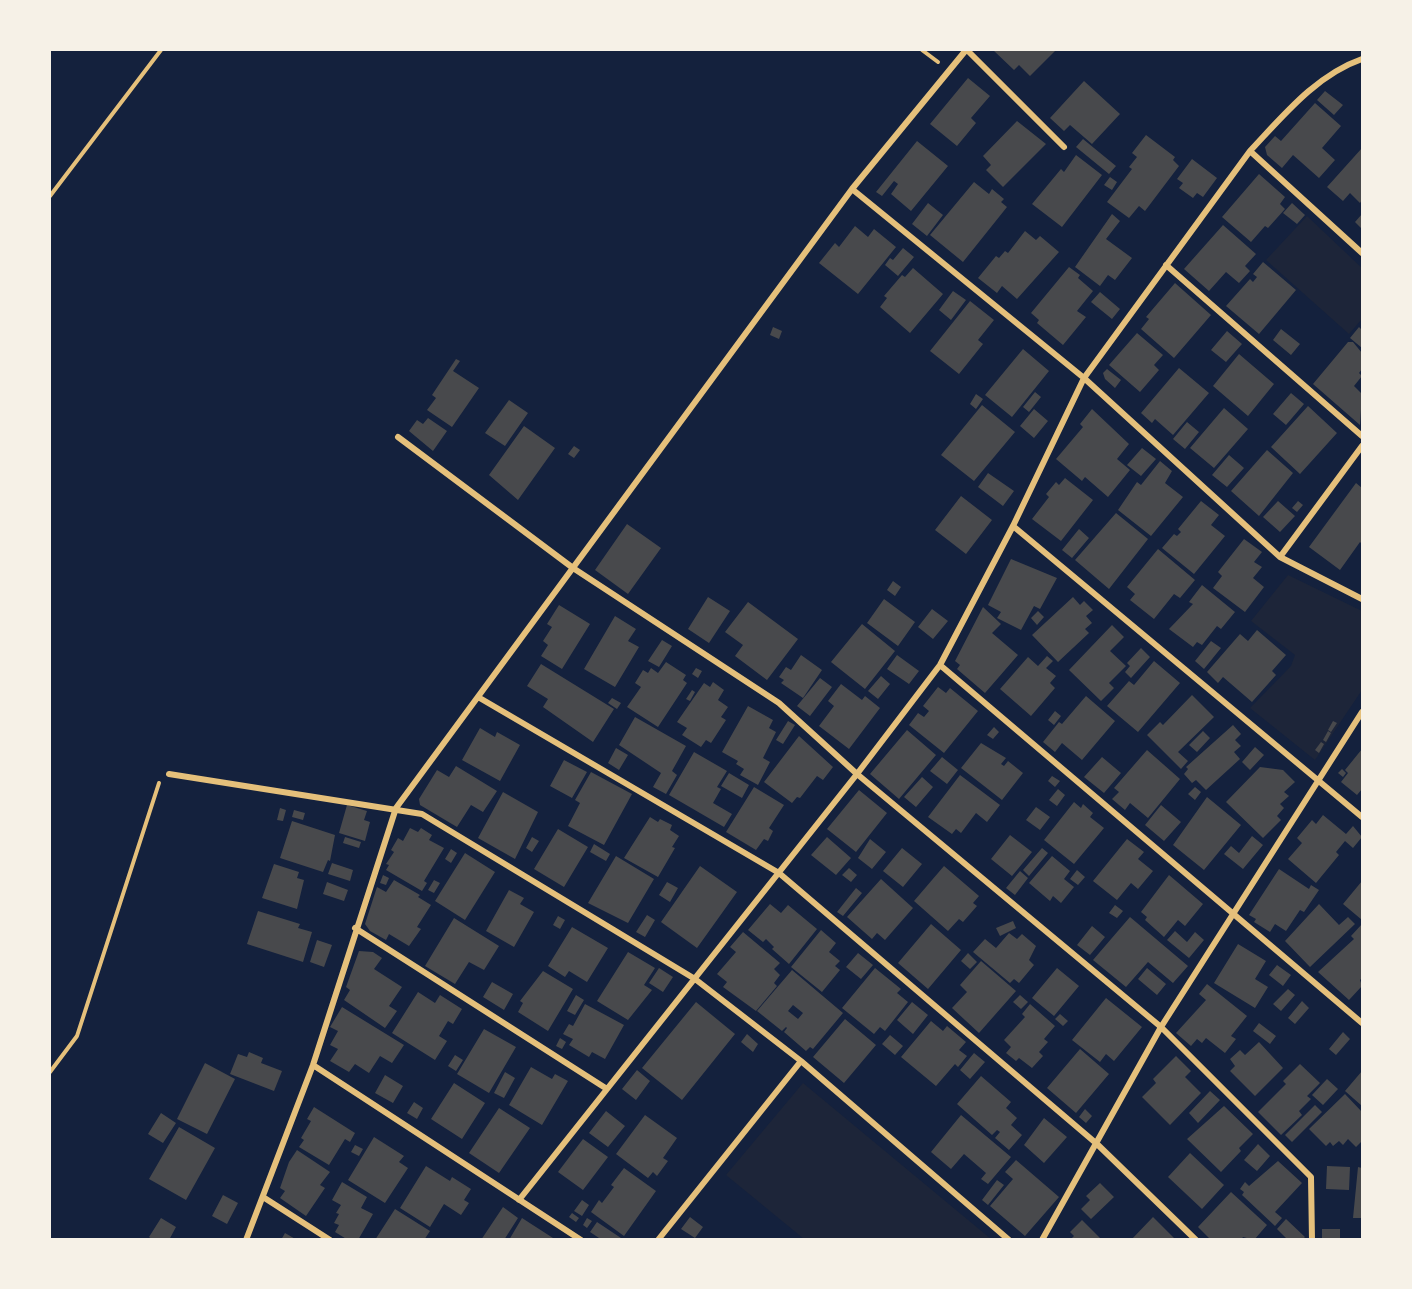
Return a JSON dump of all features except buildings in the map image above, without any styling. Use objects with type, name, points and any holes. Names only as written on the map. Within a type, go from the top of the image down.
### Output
[{"type":"street","points":[[246,1239],[314,1065],[396,808],[852,189],[966,50],[1064,147]]},
{"type":"street","points":[[519,1200],[857,774],[940,665],[1013,526],[1084,378],[1250,151],[1302,96],[1346,65],[1362,59]]},
{"type":"street","points":[[1250,151],[1362,253]]},
{"type":"street","points":[[852,189],[1084,378],[1280,556],[1362,599]]},
{"type":"street","points":[[1166,266],[1362,436]]},
{"type":"street","points":[[398,437],[573,568],[779,703],[857,774],[1161,1027],[1311,1177],[1312,1239]]},
{"type":"street","points":[[1280,556],[1362,446]]},
{"type":"street","points":[[1013,526],[1362,818]]},
{"type":"street","points":[[940,665],[1362,1023]]},
{"type":"street","points":[[478,697],[779,873],[1097,1144],[1196,1239]]},
{"type":"street","points":[[1042,1239],[1161,1027],[1362,712]]},
{"type":"street","points":[[169,774],[396,808],[422,814],[695,978],[801,1061],[1010,1239]]},
{"type":"street","points":[[356,928],[607,1089]]},
{"type":"street","points":[[658,1239],[801,1061]]},
{"type":"street","points":[[314,1065],[581,1239]]},
{"type":"street","points":[[263,1197],[330,1239]]},
{"type":"path","points":[[50,196],[161,50]]},
{"type":"path","points":[[50,1072],[76,1036],[138,850],[157,785],[169,774]]},
{"type":"shaded area","points":[[1307,216],[1362,268],[1362,319],[1349,334],[1266,260]]},
{"type":"shaded area","points":[[1288,575],[1362,611],[1362,690],[1315,760],[1250,708],[1291,666],[1295,655],[1251,621]]},
{"type":"shaded area","points":[[803,1083],[991,1239],[804,1239],[726,1175]]}]
